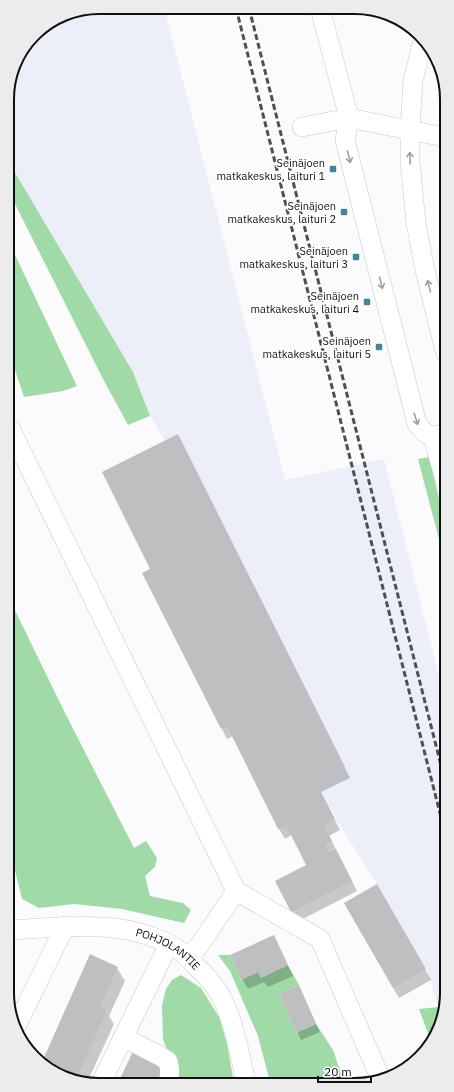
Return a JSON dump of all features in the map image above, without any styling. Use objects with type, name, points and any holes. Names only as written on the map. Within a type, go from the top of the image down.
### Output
[{"type":"street","points":[[322,14],[349,118],[345,140],[417,424],[424,432],[439,435]]},
{"type":"street","points":[[422,47],[413,81],[410,161],[416,223],[424,266],[440,331]]},
{"type":"street","points":[[302,128],[349,118],[440,136]]},
{"type":"street","points":[[14,436],[236,891],[320,939],[379,1074]]},
{"type":"street","points":[[188,958],[199,946],[236,891]]},
{"type":"street","points":[[19,1021],[65,926]]},
{"type":"street","name":"POHJOLANTIE","points":[[14,930],[65,926],[104,927],[140,932],[169,944],[188,958],[207,976],[222,999],[235,1031],[245,1078]]},
{"type":"street","points":[[103,1078],[169,944]]},
{"type":"street","points":[[123,1037],[168,1061],[170,1068],[169,1078]]},
{"type":"shaded area","points":[[166,14],[285,480],[384,459],[440,679],[440,998],[438,1006],[426,969],[377,884],[336,819],[316,782],[177,435],[165,441],[150,416],[133,372],[14,171],[14,94],[20,67],[28,52],[43,35],[67,20],[88,15]]},
{"type":"green space","points":[[14,171],[133,372],[150,416],[128,425],[103,379],[14,202]]},
{"type":"green space","points":[[14,253],[77,386],[63,391],[24,397],[14,367]]},
{"type":"green space","points":[[429,457],[440,503],[440,543],[418,459]]},
{"type":"green space","points":[[14,608],[64,711],[134,848],[146,841],[157,858],[155,867],[145,876],[150,896],[183,903],[191,910],[184,923],[122,909],[74,904],[39,908],[22,899],[14,866]]},
{"type":"green space","points":[[218,955],[230,955],[241,980],[258,972],[261,978],[288,965],[299,985],[279,994],[296,1033],[316,1024],[333,1050],[343,1078],[269,1078],[258,1036],[230,971]]},
{"type":"green space","points":[[181,975],[201,988],[219,1017],[227,1044],[233,1078],[175,1078],[163,1039],[162,1005],[166,989],[172,980]]},
{"type":"green space","points":[[438,1008],[429,1035],[419,1009]]},
{"type":"building","points":[[178,434],[345,767],[316,782],[335,819],[324,825],[332,841],[325,845],[329,853],[336,849],[352,881],[291,912],[275,881],[306,865],[286,825],[278,829],[227,726],[221,729],[142,573],[150,569],[102,472]]},
{"type":"building","points":[[377,884],[426,969],[393,988],[344,903]]},
{"type":"building","points":[[274,935],[288,965],[261,978],[258,972],[241,980],[230,955]]},
{"type":"building","points":[[90,954],[118,967],[100,1007],[107,1010],[78,1075],[52,1064],[44,1057]]},
{"type":"building","points":[[299,985],[316,1024],[296,1033],[279,994]]},
{"type":"building","points":[[135,1047],[166,1063],[158,1078],[120,1078]]},
{"type":"railway","points":[[238,14],[440,813]]},
{"type":"railway","points":[[251,14],[440,761]]},
{"type":"place","name":"Seinäjoen matkakeskus, laituri 1","points":[[333,169]]},
{"type":"place","name":"Seinäjoen matkakeskus, laituri 2","points":[[344,212]]},
{"type":"place","name":"Seinäjoen matkakeskus, laituri 3","points":[[356,257]]},
{"type":"place","name":"Seinäjoen matkakeskus, laituri 4","points":[[367,302]]},
{"type":"place","name":"Seinäjoen matkakeskus, laituri 5","points":[[379,347]]}]
